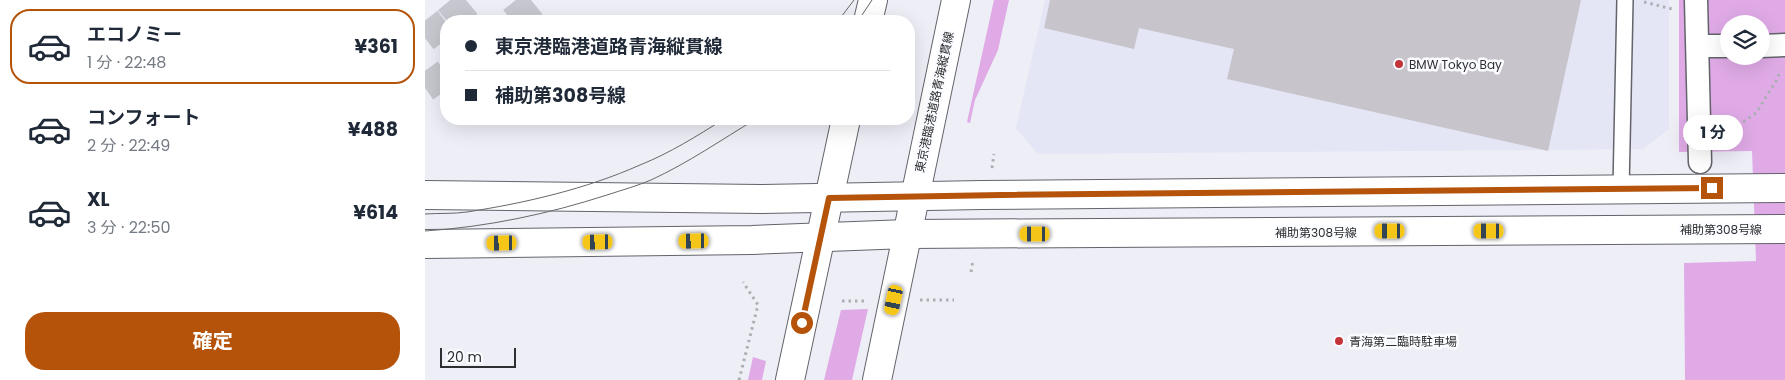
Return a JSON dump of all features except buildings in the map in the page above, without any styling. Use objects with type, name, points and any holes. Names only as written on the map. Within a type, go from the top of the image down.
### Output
[{"type":"street","points":[[869,15],[873,0]]},
{"type":"street","name":"東京港臨港道路青海縦貫線","points":[[877,380],[956,0]]},
{"type":"street","points":[[1697,7],[1700,153]]},
{"type":"street","points":[[1697,46],[1720,46]]},
{"type":"street","points":[[1770,50],[1783,56]]},
{"type":"street","points":[[790,380],[846,125]]},
{"type":"street","points":[[425,195],[761,200],[914,196],[1785,188]]},
{"type":"street","name":"補助第308号線","points":[[425,244],[752,240],[907,234],[1785,229]]},
{"type":"lane","points":[[1621,189],[1625,0]]},
{"type":"path","points":[[1643,2],[1697,7]]},
{"type":"path","points":[[1700,153],[1756,114],[1776,81],[1783,56]]},
{"type":"path","points":[[991,171],[994,154]]},
{"type":"path","points":[[971,272],[974,254]]},
{"type":"path","points":[[739,380],[758,306],[743,282]]},
{"type":"path","points":[[920,300],[954,300]]},
{"type":"path","points":[[842,301],[872,301]]},
{"type":"shaded area","points":[[994,0],[1009,0],[998,50],[975,100],[970,123],[967,122]]},
{"type":"shaded area","points":[[1045,0],[1669,0],[1669,129],[1643,149],[1038,154],[1016,128]]},
{"type":"shaded area","points":[[1679,0],[1785,0],[1785,380],[1685,380],[1684,263],[1756,261],[1752,151],[1679,152]]},
{"type":"shaded area","points":[[868,309],[852,380],[824,380],[841,310]]},
{"type":"shaded area","points":[[753,357],[766,361],[762,380],[748,380]]},
{"type":"tunnel","points":[[454,15],[472,0]]},
{"type":"tunnel","points":[[519,15],[538,0]]},
{"type":"tunnel","points":[[425,38],[440,27]]},
{"type":"tunnel","points":[[425,88],[440,77]]},
{"type":"tram line","points":[[843,15],[854,0]]},
{"type":"tram line","points":[[862,15],[872,0]]},
{"type":"tram line","points":[[425,214],[462,213],[533,200],[577,188],[619,174],[662,155],[714,125]]},
{"type":"tram line","points":[[425,231],[517,219],[585,202],[635,186],[678,166],[746,125]]},
{"type":"place","name":"BMW Tokyo Bay","points":[[1399,64]]},
{"type":"place","name":"青海第二臨時駐車場","points":[[1339,341]]},
{"type":"route","points":[[802,323],[829,198],[1712,188]]}]
